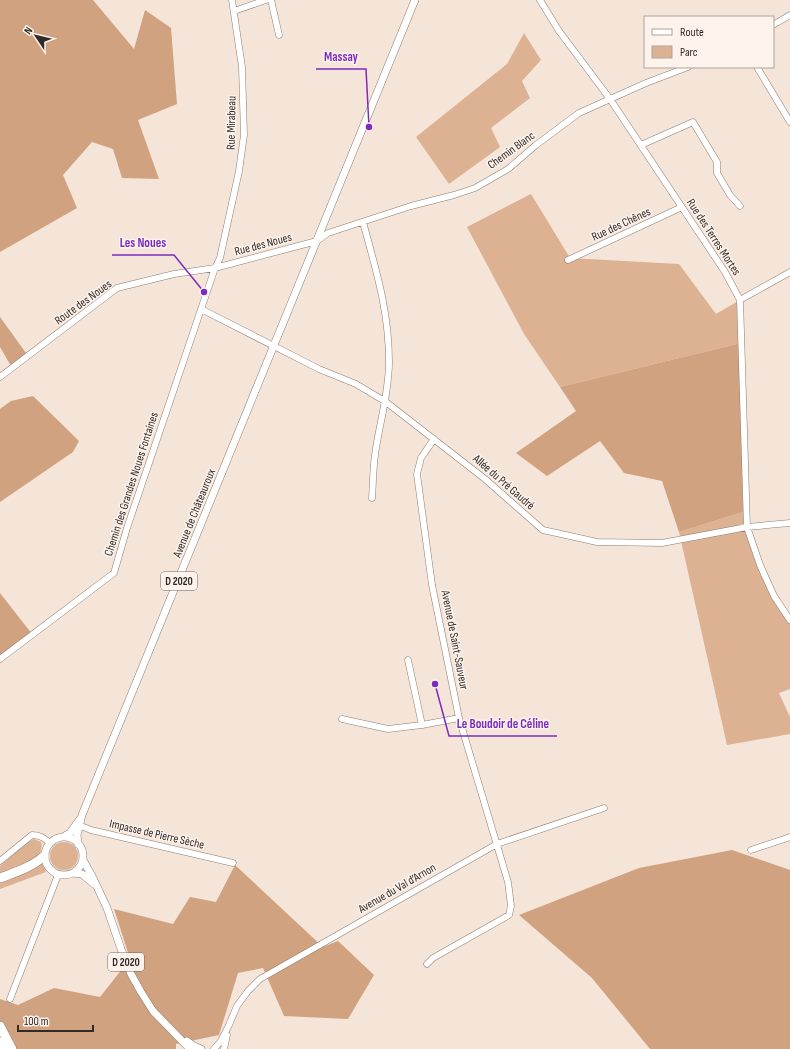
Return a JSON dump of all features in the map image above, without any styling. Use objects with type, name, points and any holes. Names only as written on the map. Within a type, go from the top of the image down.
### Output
[{"type":"highway","points":[[0,878],[38,862],[44,856]]},
{"type":"highway","points":[[0,1026],[12,1049]]},
{"type":"highway","points":[[0,1042],[4,1049]]},
{"type":"main road","name":"D 2020","points":[[317,241],[415,0]]},
{"type":"main road","name":"Avenue de Châteauroux","points":[[78,824],[317,241]]},
{"type":"main road","name":"D 2020","points":[[63,837],[70,833],[78,824]]},
{"type":"main road","name":"D 2020","points":[[78,824],[78,844]]},
{"type":"main road","points":[[63,837],[71,839],[78,844],[83,852],[83,860],[79,867],[73,873],[66,876],[58,875],[50,870],[46,864],[44,856],[50,843],[55,839],[63,837]]},
{"type":"main road","name":"D 2020","points":[[83,860],[107,908],[131,974],[141,992],[153,1011],[190,1049]]},
{"type":"main road","name":"D 2020","points":[[73,873],[82,874],[90,879],[98,888]]},
{"type":"main road","name":"D 2020","points":[[170,1028],[194,1046],[201,1049]]},
{"type":"street","name":"Rue Mirabeau","points":[[215,268],[222,250],[239,171],[244,135],[242,67],[232,0]]},
{"type":"street","points":[[234,12],[266,0]]},
{"type":"street","points":[[271,0],[279,35]]},
{"type":"street","name":"Rue des Terres Mortes","points":[[540,0],[560,31],[610,99],[641,145],[725,272],[740,300],[747,527],[760,565],[774,596],[790,620]]},
{"type":"street","points":[[774,24],[790,15]]},
{"type":"street","name":"Chemin Blanc","points":[[317,241],[328,233],[411,206],[475,188],[508,169],[536,145],[579,113],[686,68]]},
{"type":"street","points":[[759,68],[790,122]]},
{"type":"street","points":[[641,145],[693,122],[717,162],[717,173],[730,195],[740,206]]},
{"type":"street","name":"Rue des Chênes","points":[[568,260],[682,207]]},
{"type":"street","points":[[364,222],[383,294],[387,316],[389,362],[386,402],[375,455],[372,498]]},
{"type":"street","name":"Rue des Noues","points":[[215,268],[317,241]]},
{"type":"street","name":"Chemin des Grandes Noues Fontaines","points":[[0,659],[114,573],[127,528],[215,268]]},
{"type":"street","name":"Route des Noues","points":[[0,377],[117,288],[174,274],[215,268]]},
{"type":"street","points":[[740,300],[790,272]]},
{"type":"street","name":"Allée du Pré Gaudré","points":[[201,309],[319,369],[356,384],[386,402],[485,479],[543,530],[597,542],[662,543],[747,527],[790,523]]},
{"type":"street","name":"Avenue de Saint-Sauveur","points":[[427,964],[433,958],[509,915],[512,906],[508,882],[459,718],[432,585],[417,474],[421,458],[434,439]]},
{"type":"street","points":[[408,660],[422,725]]},
{"type":"street","points":[[342,719],[388,729],[422,725],[459,718]]},
{"type":"street","name":"Avenue du Val d’Arnon","points":[[214,1049],[221,1040],[237,1006],[248,991],[260,979],[497,844],[604,808]]},
{"type":"street","name":"Impasse de Pierre Sèche","points":[[78,824],[91,830],[233,863]]},
{"type":"street","points":[[0,860],[32,835],[38,835],[45,838],[50,843]]},
{"type":"street","points":[[751,850],[790,837]]},
{"type":"street","points":[[10,999],[58,875]]},
{"type":"street","name":"Avenue du Val d’Arnon","points":[[224,1049],[229,1025]]},
{"type":"green space","points":[[524,33],[541,60],[522,81],[530,98],[491,128],[500,147],[449,184],[416,137],[507,64]]},
{"type":"green space","points":[[531,194],[570,258],[679,264],[716,314],[740,300],[741,343],[560,387],[524,334],[467,227]]},
{"type":"green space","points":[[743,512],[754,550],[773,593],[790,619],[790,689],[779,693],[790,717],[790,734],[727,745],[679,532]]},
{"type":"green space","points":[[34,839],[41,842],[41,848],[39,854],[34,859],[28,863],[0,873],[0,866],[25,844]]},
{"type":"green space","points":[[64,842],[70,843],[74,846],[77,850],[77,862],[74,866],[70,869],[64,870],[58,869],[54,866],[51,862],[50,856],[51,850],[54,846],[58,843]]},
{"type":"green space","points":[[42,862],[46,872],[0,889],[0,881]]},
{"type":"shaded area","points":[[0,0],[93,0],[134,49],[145,10],[171,28],[177,104],[138,120],[159,179],[122,178],[113,149],[92,142],[63,175],[77,208],[0,252]]},
{"type":"shaded area","points":[[0,317],[26,353],[11,366],[0,347]]},
{"type":"shaded area","points":[[741,343],[743,512],[679,532],[662,481],[624,473],[600,441],[547,476],[516,453],[576,411],[560,387]]},
{"type":"shaded area","points":[[33,396],[79,441],[73,452],[0,502],[0,409],[11,401]]},
{"type":"shaded area","points":[[0,593],[32,634],[0,663]]},
{"type":"shaded area","points":[[732,850],[790,870],[790,1049],[650,1049],[592,978],[519,915],[639,868]]},
{"type":"shaded area","points":[[235,865],[323,947],[338,941],[374,975],[348,1019],[284,1016],[263,968],[238,973],[219,1035],[176,1044],[176,1049],[0,1049],[0,999],[18,1005],[54,988],[100,997],[130,959],[114,909],[173,924],[190,897],[216,902]]},
{"type":"place","name":"Massay","points":[[369,127]]},
{"type":"place","name":"Les Noues","points":[[204,292]]},
{"type":"place","name":"Le Boudoir de Céline","points":[[435,684]]}]
